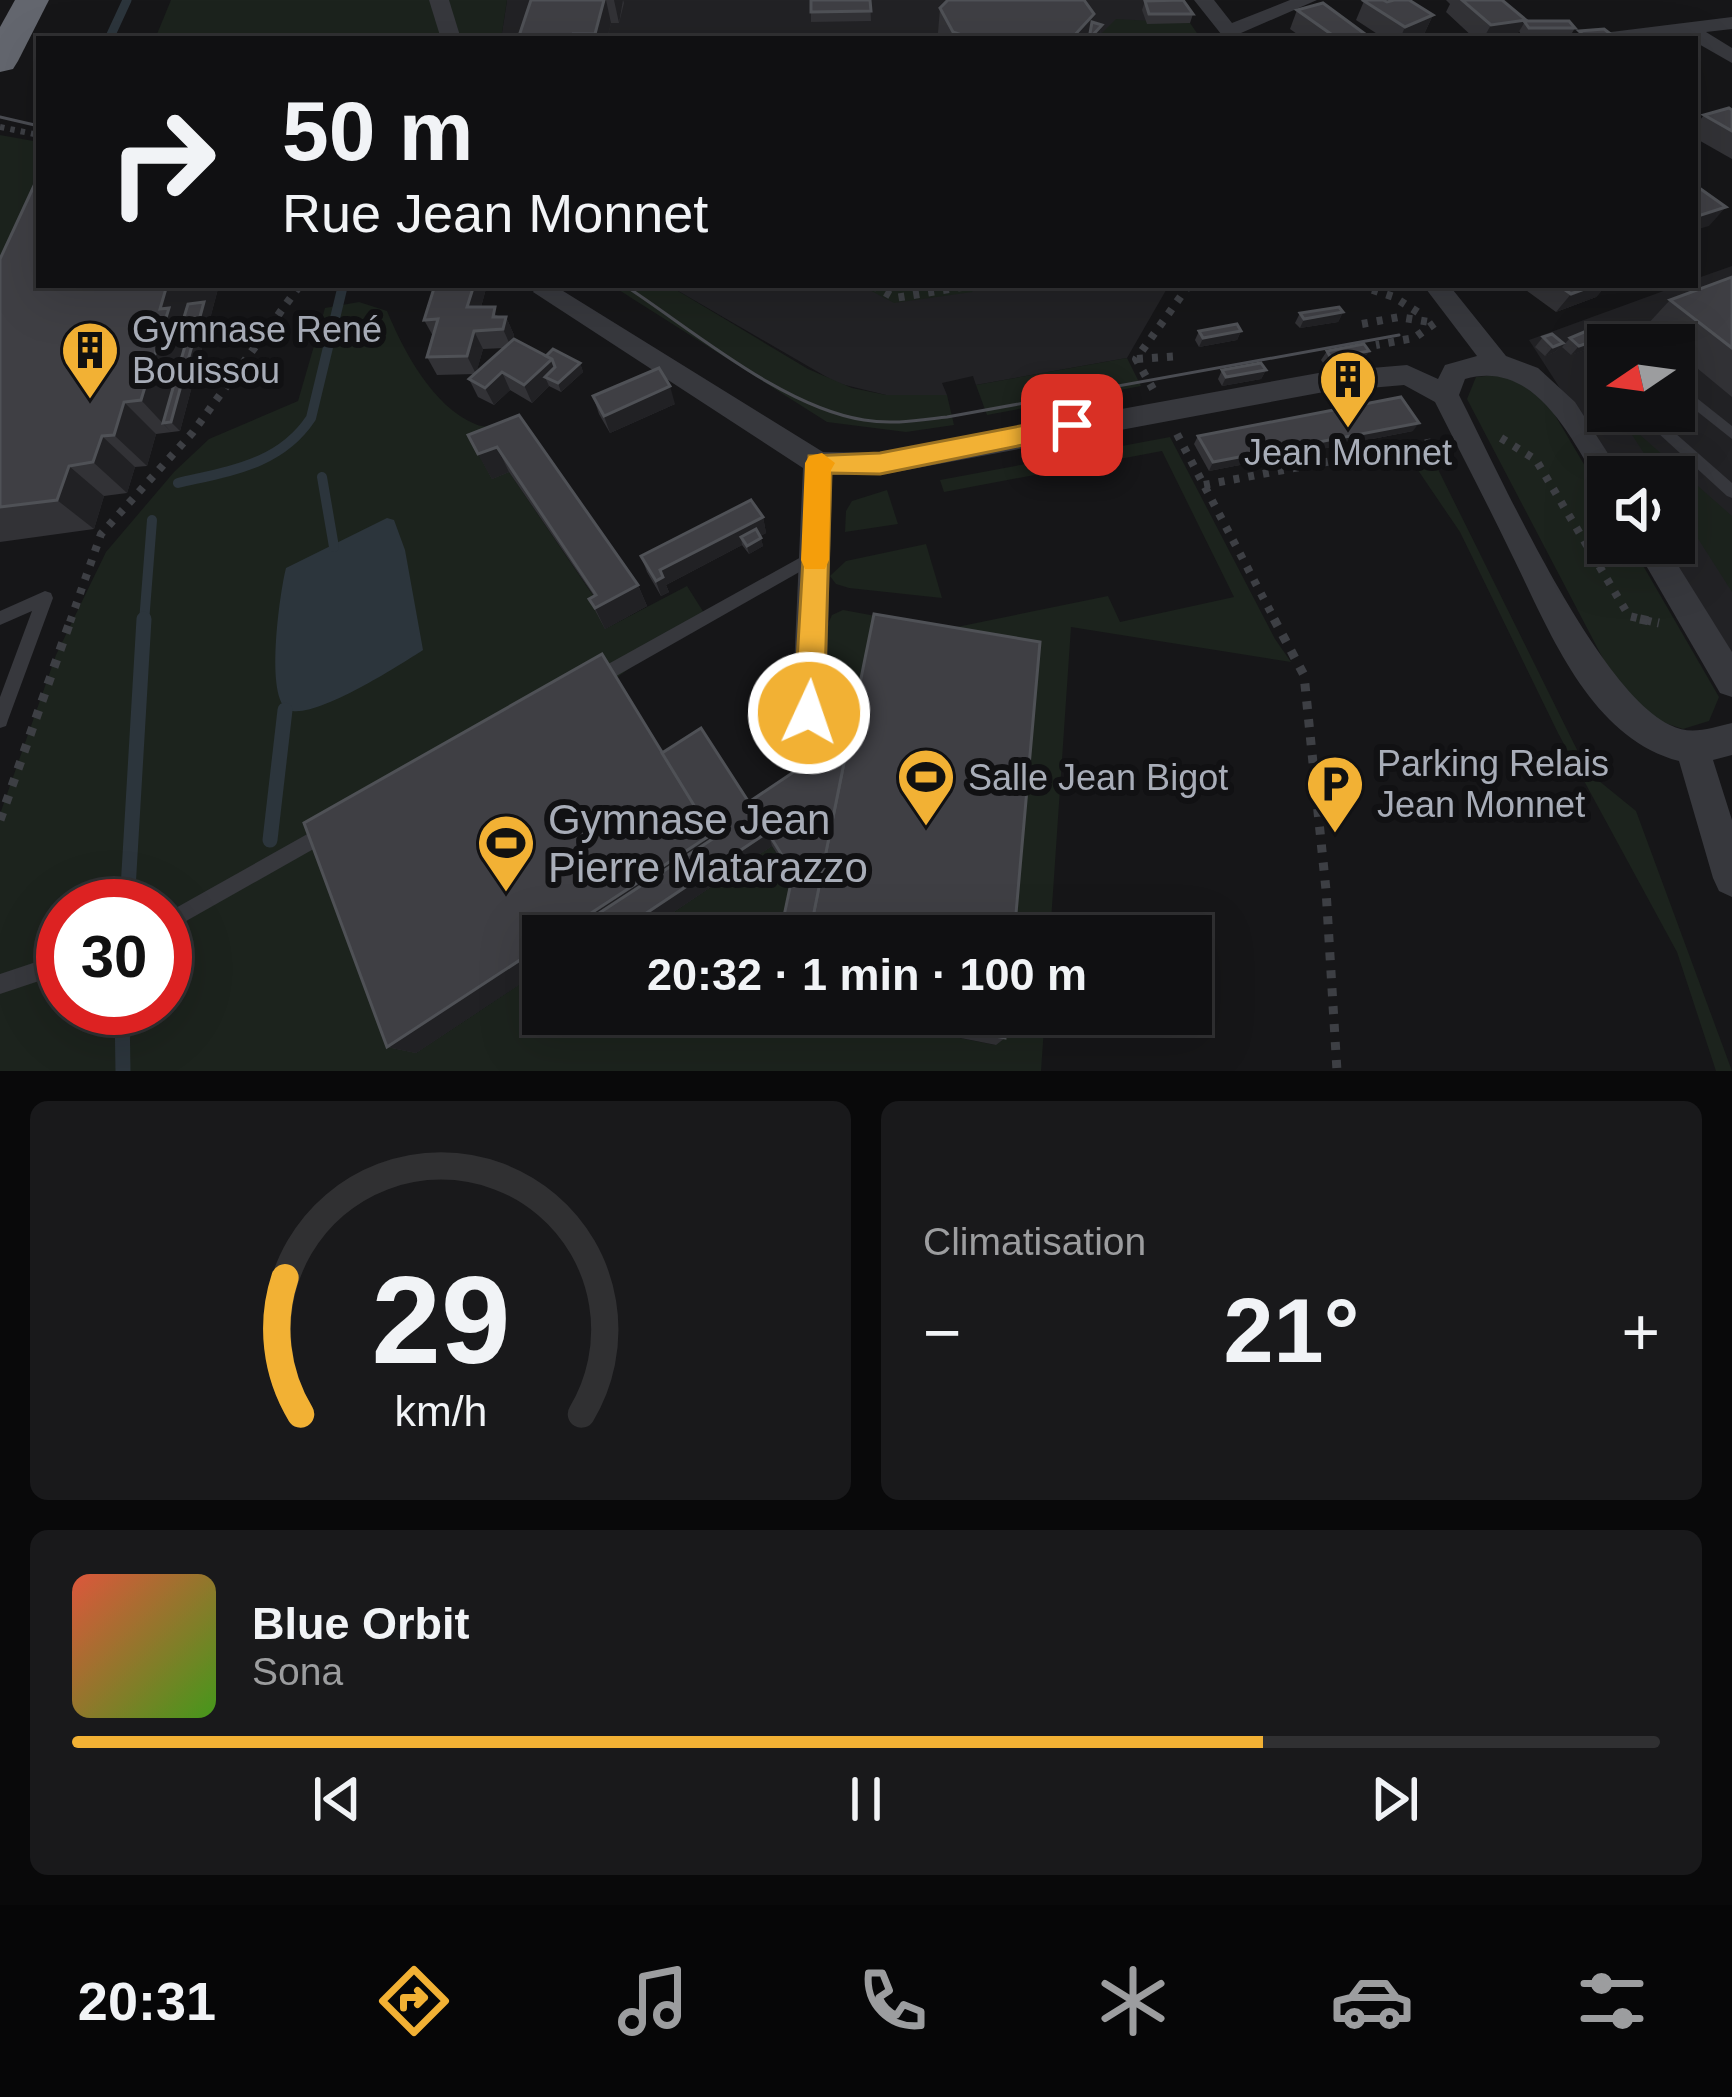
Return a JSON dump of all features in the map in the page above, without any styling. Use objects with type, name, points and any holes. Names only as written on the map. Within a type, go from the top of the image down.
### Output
[{"type":"highway","points":[[0,61],[32,0]]},
{"type":"street","points":[[439,0],[450,36]]},
{"type":"street","points":[[1204,0],[1232,35],[1307,0]]},
{"type":"street","points":[[1625,36],[1732,23]]},
{"type":"street","points":[[1685,28],[1732,57]]},
{"type":"street","points":[[1438,288],[1495,360],[1535,377],[1595,456]]},
{"type":"street","points":[[546,292],[818,463],[880,464],[1159,400],[1406,375],[1444,395],[1586,668],[1622,708],[1668,743],[1693,751],[1732,739]]},
{"type":"street","points":[[1444,395],[1454,372],[1495,360]]},
{"type":"street","points":[[809,713],[818,463]]},
{"type":"street","points":[[1661,564],[1732,682]]},
{"type":"street","points":[[1693,751],[1732,878]]},
{"type":"lane","points":[[1695,403],[1732,434]]},
{"type":"lane","points":[[1665,432],[1732,492]]},
{"type":"lane","points":[[577,690],[815,556]]},
{"type":"lane","points":[[0,618],[45,598],[0,720]]},
{"type":"lane","points":[[192,909],[352,818]]},
{"type":"lane","points":[[0,984],[36,972]]},
{"type":"path","points":[[0,127],[36,135]]},
{"type":"path","points":[[0,820],[101,534],[193,431],[298,288]]},
{"type":"path","points":[[877,288],[895,298],[956,288]]},
{"type":"path","points":[[1136,359],[1187,288]]},
{"type":"path","points":[[1367,288],[1394,297],[1436,323]]},
{"type":"path","points":[[1362,324],[1399,317],[1436,323]]},
{"type":"path","points":[[1376,345],[1414,338],[1436,323]]},
{"type":"path","points":[[1136,359],[1181,356]]},
{"type":"path","points":[[1136,359],[1304,676],[1326,890],[1337,1071]]},
{"type":"path","points":[[1132,396],[1159,400]]},
{"type":"shaded area","points":[[171,0],[507,0],[501,36],[156,36]]},
{"type":"shaded area","points":[[507,0],[1168,0],[1198,36],[501,36]]},
{"type":"shaded area","points":[[1116,19],[1190,23],[1199,36],[1099,36]]},
{"type":"shaded area","points":[[0,135],[36,141],[36,253],[0,333]]},
{"type":"shaded area","points":[[1732,266],[1732,654],[1674,564],[1695,564],[1695,456],[1604,456],[1588,432],[1695,432],[1695,324],[1587,324],[1587,430],[1529,340],[1672,288],[1698,288],[1698,278]]},
{"type":"shaded area","points":[[616,288],[673,288],[808,369],[852,388],[886,395],[947,395],[954,425],[906,432],[827,422]]},
{"type":"shaded area","points":[[673,288],[1167,288],[1127,358],[976,385],[973,376],[942,383],[947,395],[886,395],[837,383]]},
{"type":"shaded area","points":[[866,288],[974,288],[972,292],[894,303]]},
{"type":"shaded area","points":[[359,302],[387,311],[411,359],[446,405],[479,426],[513,426],[509,472],[607,616],[605,629],[687,586],[704,613],[615,679],[416,1053],[522,983],[522,1035],[945,1035],[995,1045],[996,1035],[1044,1035],[1041,1071],[0,1071],[0,814],[56,655],[106,552],[174,472],[209,439],[298,401],[325,308]]},
{"type":"shaded area","points":[[1127,358],[1141,386],[987,415],[976,385]]},
{"type":"shaded area","points":[[1476,377],[1512,377],[1549,405],[1587,469],[1587,564],[1642,564],[1719,697],[1709,721],[1683,729],[1659,721],[1644,713],[1609,670],[1467,399]]},
{"type":"shaded area","points":[[1630,432],[1637,432],[1664,456],[1646,456]]},
{"type":"shaded area","points":[[1170,437],[1291,662],[1071,627],[1051,915],[991,915],[857,725],[830,722],[827,626],[832,615],[843,610],[947,629],[1108,596],[1120,622],[1234,597],[1162,451],[944,492],[940,480]]},
{"type":"shaded area","points":[[1430,453],[1588,772],[1636,811],[1732,1071],[1716,1071],[1677,952],[1558,733],[1460,532],[1409,457]]},
{"type":"shaded area","points":[[1695,483],[1732,516],[1732,592],[1695,534]]},
{"type":"shaded area","points":[[887,490],[898,524],[845,532],[846,511],[852,501]]},
{"type":"shaded area","points":[[387,518],[394,520],[405,550],[423,650],[336,699],[301,711],[289,710],[281,702],[275,667],[286,568]]},
{"type":"shaded area","points":[[926,544],[942,598],[849,588],[830,576],[846,561]]},
{"type":"shaded area","points":[[772,846],[795,882],[807,915],[669,915]]},
{"type":"building","points":[[531,0],[604,0],[595,34],[519,36]]},
{"type":"building","points":[[811,0],[870,0],[871,11],[811,12]]},
{"type":"building","points":[[948,0],[1084,0],[1094,14],[1074,36],[964,36],[953,32],[940,8]]},
{"type":"building","points":[[1183,0],[1193,14],[1149,14],[1145,1]]},
{"type":"building","points":[[1409,0],[1433,15],[1405,27],[1364,1]]},
{"type":"building","points":[[1462,0],[1502,0],[1526,20],[1491,25]]},
{"type":"building","points":[[1323,3],[1365,34],[1334,36],[1297,10]]},
{"type":"building","points":[[1524,21],[1569,21],[1575,28],[1529,28]]},
{"type":"building","points":[[1604,29],[1613,36],[1584,36],[1579,31]]},
{"type":"building","points":[[1729,108],[1732,131],[1704,115]]},
{"type":"building","name":"Gymnase René Bouissou","points":[[36,181],[36,288],[166,288],[160,309],[169,308],[141,400],[124,402],[114,435],[102,436],[93,462],[69,466],[57,500],[0,507],[0,259]]},
{"type":"building","points":[[1698,187],[1726,207],[1698,216]]},
{"type":"building","points":[[1732,277],[1732,348],[1670,300]]},
{"type":"building","points":[[434,288],[473,288],[467,307],[495,307],[493,317],[506,317],[503,329],[474,331],[467,356],[427,357],[438,319],[424,320]]},
{"type":"building","points":[[204,302],[171,422],[163,423],[189,332],[182,324],[188,304]]},
{"type":"building","points":[[1339,307],[1343,312],[1304,319],[1300,313]]},
{"type":"building","points":[[1237,324],[1241,331],[1203,338],[1199,331]]},
{"type":"building","points":[[1584,332],[1587,343],[1579,346],[1570,338]]},
{"type":"building","points":[[1552,334],[1563,343],[1553,347],[1543,337]]},
{"type":"building","points":[[514,339],[552,359],[524,385],[502,372],[485,388],[469,379]]},
{"type":"building","points":[[1364,344],[1369,351],[1331,358],[1327,351]]},
{"type":"building","points":[[553,349],[580,363],[558,383],[545,377],[555,367],[546,356]]},
{"type":"building","points":[[1261,363],[1266,370],[1226,377],[1222,370]]},
{"type":"building","points":[[659,368],[670,386],[604,416],[593,396]]},
{"type":"building","points":[[1401,397],[1419,423],[1213,462],[1198,436]]},
{"type":"building","points":[[519,415],[638,585],[595,608],[589,599],[596,595],[497,447],[478,454],[468,435]]},
{"type":"building","points":[[751,500],[763,517],[660,570],[663,577],[656,581],[641,556]]},
{"type":"building","points":[[756,529],[761,538],[747,546],[741,537]]},
{"type":"building","name":"Salle Jean Bigot","points":[[874,614],[1040,642],[1016,915],[813,915]]},
{"type":"building","name":"Gymnase Jean Pierre Matarazzo","points":[[602,654],[712,834],[588,915],[522,915],[522,959],[387,1047],[304,823]]},
{"type":"building","points":[[829,709],[854,713],[813,915],[784,915],[793,873],[749,802],[819,755]]},
{"type":"building","points":[[701,728],[768,832],[644,915],[596,915],[714,838],[662,753]]},
{"type":"waterway","points":[[110,36],[127,0]]},
{"type":"waterway","points":[[178,483],[252,464],[298,434],[311,418],[342,288]]},
{"type":"waterway","points":[[322,477],[334,547]]},
{"type":"waterway","points":[[144,622],[152,520]]},
{"type":"waterway","points":[[129,879],[144,619]]},
{"type":"waterway","points":[[270,840],[285,710]]},
{"type":"waterway","points":[[122,1035],[123,1071]]},
{"type":"tram line","points":[[0,117],[36,125]]},
{"type":"tram line","points":[[628,288],[770,383],[833,412],[874,421],[947,417],[1399,335]]},
{"type":"slow traffic","points":[[815,560],[818,463],[822,463]]},
{"type":"place","name":"Gymnase René Bouissou","points":[[90,401]]},
{"type":"place","name":"Jean Monnet","points":[[1348,430]]},
{"type":"place","name":"Salle Jean Bigot","points":[[926,828]]},
{"type":"place","name":"Parking Relais Jean Monnet","points":[[1335,835]]},
{"type":"place","name":"Gymnase Jean Pierre Matarazzo","points":[[506,894]]},
{"type":"route","points":[[809,713],[818,463],[880,464],[1072,425]]}]
